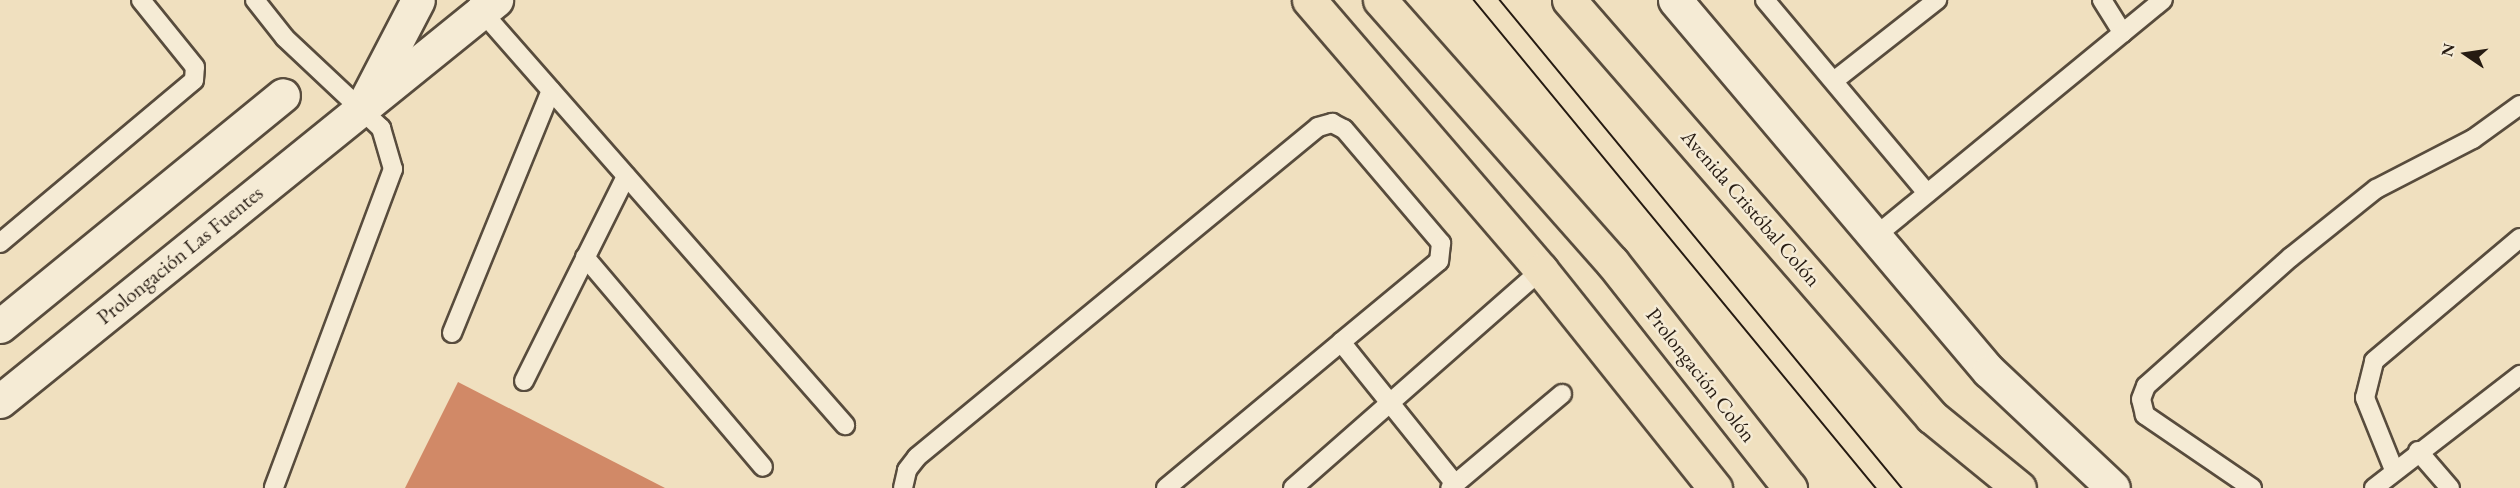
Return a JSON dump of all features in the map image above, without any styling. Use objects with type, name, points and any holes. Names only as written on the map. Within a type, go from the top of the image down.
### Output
[{"type":"main road","points":[[1309,0],[1541,270],[1715,488]]},
{"type":"main road","name":"Prolongación Colón","points":[[1380,0],[1612,262],[1790,488]]},
{"type":"main road","name":"Avenida Cristóbal Colón","points":[[1569,0],[1932,417],[2019,488]]},
{"type":"street","name":"Prolongación Las Fuentes","points":[[360,110],[418,0]]},
{"type":"street","points":[[1675,0],[1989,371],[2113,488]]},
{"type":"street","name":"Prolongación Las Fuentes","points":[[0,401],[360,110],[483,4]]},
{"type":"street","points":[[0,326],[282,95]]},
{"type":"lane","points":[[0,243],[194,80],[195,67],[141,0]]},
{"type":"lane","points":[[255,0],[285,38],[381,128],[393,169],[273,488]]},
{"type":"lane","points":[[1765,0],[1835,80],[1927,193]]},
{"type":"lane","points":[[1835,80],[1937,0]]},
{"type":"lane","points":[[2102,0],[2123,33]]},
{"type":"lane","points":[[1874,237],[2163,0]]},
{"type":"lane","points":[[483,4],[551,90],[845,425]]},
{"type":"lane","points":[[452,333],[551,90]]},
{"type":"lane","points":[[2252,488],[2145,415],[2141,399],[2146,386],[2291,257],[2376,189],[2473,140],[2520,105]]},
{"type":"lane","points":[[903,488],[907,470],[917,457],[1318,127],[1332,123],[1344,129],[1443,249],[1439,261],[1166,488]]},
{"type":"lane","points":[[525,381],[626,176]]},
{"type":"lane","points":[[2394,470],[2365,398],[2367,378],[2374,361],[2520,238]]},
{"type":"lane","points":[[585,257],[764,467]]},
{"type":"lane","points":[[1293,488],[1541,270]]},
{"type":"lane","points":[[1341,342],[1452,486],[1562,394]]},
{"type":"lane","points":[[2374,488],[2418,451],[2520,375]]},
{"type":"lane","points":[[2418,451],[2451,488]]},
{"type":"building","points":[[458,382],[665,488],[405,488]]},
{"type":"tram line","points":[[1474,0],[1876,488]]},
{"type":"tram line","points":[[1500,0],[1902,488]]}]
